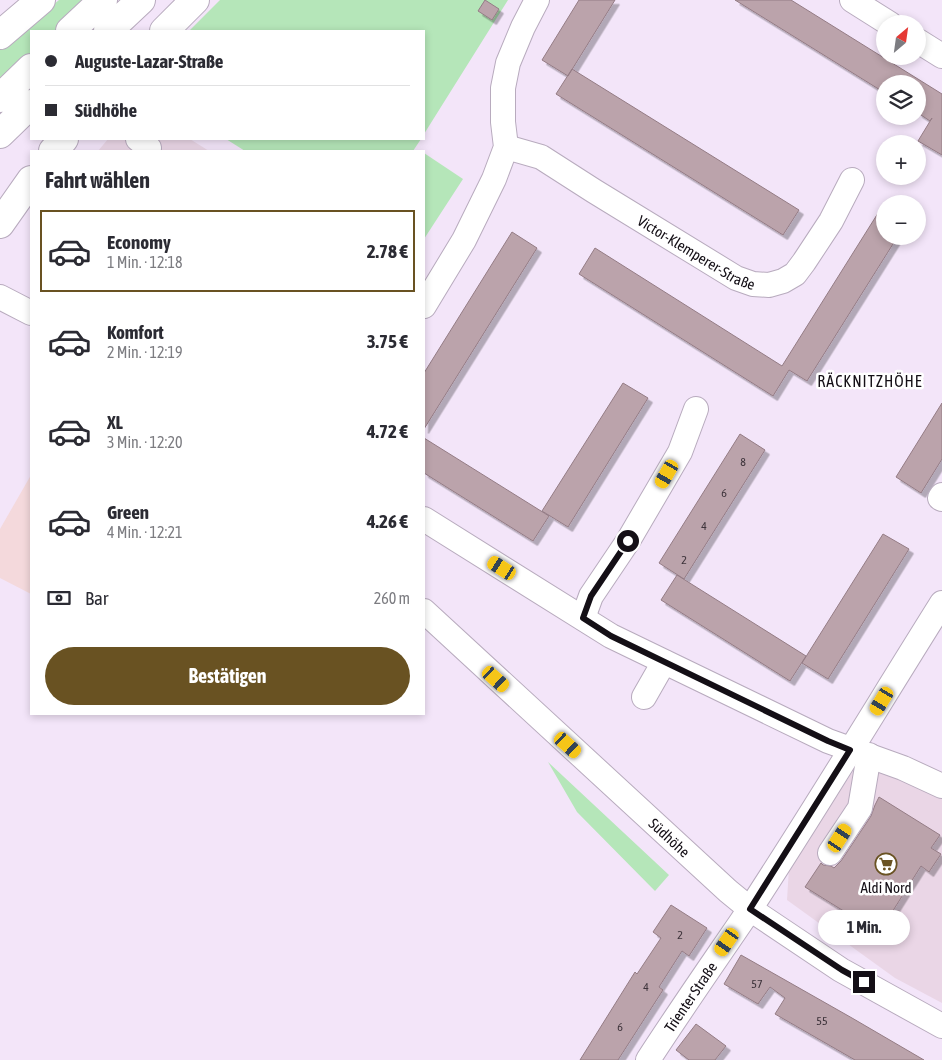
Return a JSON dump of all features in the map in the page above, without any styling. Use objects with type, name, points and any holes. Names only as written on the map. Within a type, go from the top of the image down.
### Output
[{"type":"main road","points":[[71,30],[103,0]]},
{"type":"main road","points":[[109,30],[140,0]]},
{"type":"main road","points":[[165,30],[195,0]]},
{"type":"main road","points":[[0,34],[27,4]]},
{"type":"main road","points":[[0,98],[30,69]]},
{"type":"main road","points":[[0,134],[30,105]]},
{"type":"main road","points":[[54,150],[63,140]]},
{"type":"main road","points":[[0,224],[30,181]]},
{"type":"street","points":[[425,304],[464,240],[494,180],[506,147],[503,122],[503,88],[508,63],[537,0]]},
{"type":"street","points":[[852,0],[876,15]]},
{"type":"street","points":[[926,46],[942,56]]},
{"type":"street","name":"Victor-Klemperer-Straße","points":[[506,147],[541,157],[736,278],[753,284],[769,286],[783,281],[794,274],[804,262],[831,221],[852,180]]},
{"type":"street","points":[[0,297],[30,312]]},
{"type":"street","points":[[583,618],[591,596],[628,541],[680,452],[696,409]]},
{"type":"street","points":[[942,495],[940,498],[942,499]]},
{"type":"street","points":[[425,520],[611,636],[828,741],[903,768],[942,786]]},
{"type":"street","name":"Trienter Straße","points":[[649,1060],[689,997],[860,753],[942,603]]},
{"type":"street","name":"Südhöhe","points":[[425,613],[728,891],[750,909],[842,970],[942,1026]]},
{"type":"street","points":[[644,697],[664,662]]},
{"type":"street","points":[[830,853],[860,808],[860,753]]},
{"type":"shaded area","points":[[107,140],[192,140],[207,150],[99,150]]},
{"type":"shaded area","points":[[30,477],[30,593],[0,578],[0,529]]},
{"type":"shaded area","points":[[855,768],[898,774],[942,794],[942,1003],[895,978],[787,900],[789,868]]},
{"type":"green space","points":[[59,0],[92,0],[60,30],[30,30],[30,58],[0,86],[0,49]]},
{"type":"green space","points":[[220,0],[508,0],[425,132],[425,30],[190,30]]},
{"type":"green space","points":[[228,140],[420,140],[414,150],[243,150]]},
{"type":"green space","points":[[425,154],[463,179],[425,237]]},
{"type":"green space","points":[[548,762],[669,875],[655,891],[577,812]]},
{"type":"building","points":[[485,0],[499,9],[492,20],[478,11]]},
{"type":"building","points":[[579,0],[615,0],[568,76],[542,60]]},
{"type":"building","points":[[735,0],[791,0],[876,53],[876,65],[895,65],[911,75],[876,75],[876,87]]},
{"type":"building","points":[[572,69],[799,210],[783,235],[556,94]]},
{"type":"building","points":[[926,84],[942,94],[942,155],[926,146],[926,135],[922,135],[932,118],[930,121],[926,118]]},
{"type":"building","points":[[876,216],[876,245],[892,245],[807,381],[789,370],[773,396],[579,274],[595,248],[782,366]]},
{"type":"building","points":[[512,232],[537,248],[425,427],[425,371]]},
{"type":"building","points":[[623,383],[648,398],[568,527],[542,511]]},
{"type":"building","points":[[942,403],[942,459],[921,493],[896,477]]},
{"type":"building","points":[[740,434],[765,450],[684,579],[659,563]]},
{"type":"building","points":[[425,439],[549,516],[533,541],[425,474]]},
{"type":"building","points":[[883,534],[909,549],[828,679],[802,663]]},
{"type":"building","points":[[677,575],[806,656],[790,681],[661,600]]},
{"type":"building","name":"Aldi Nord","points":[[879,797],[940,835],[931,848],[941,854],[929,872],[921,866],[879,933],[805,887],[821,863],[834,868],[841,861],[871,816]]},
{"type":"building","points":[[671,905],[707,928],[689,956],[682,951],[659,987],[663,990],[618,1060],[580,1060],[635,972],[637,974],[661,938],[653,932]]},
{"type":"building","points":[[741,955],[924,1060],[855,1060],[775,1014],[785,998],[770,987],[758,1004],[724,984]]},
{"type":"building","points":[[696,1024],[726,1046],[715,1060],[689,1060],[676,1050]]},
{"type":"place","name":"Aldi Nord","points":[[886,864]]},
{"type":"district","name":"RÄCKNITZHÖHE","points":[[870,381]]},
{"type":"route","points":[[628,541],[591,596],[583,618],[611,636],[850,750],[750,909],[842,970],[864,982]]}]
